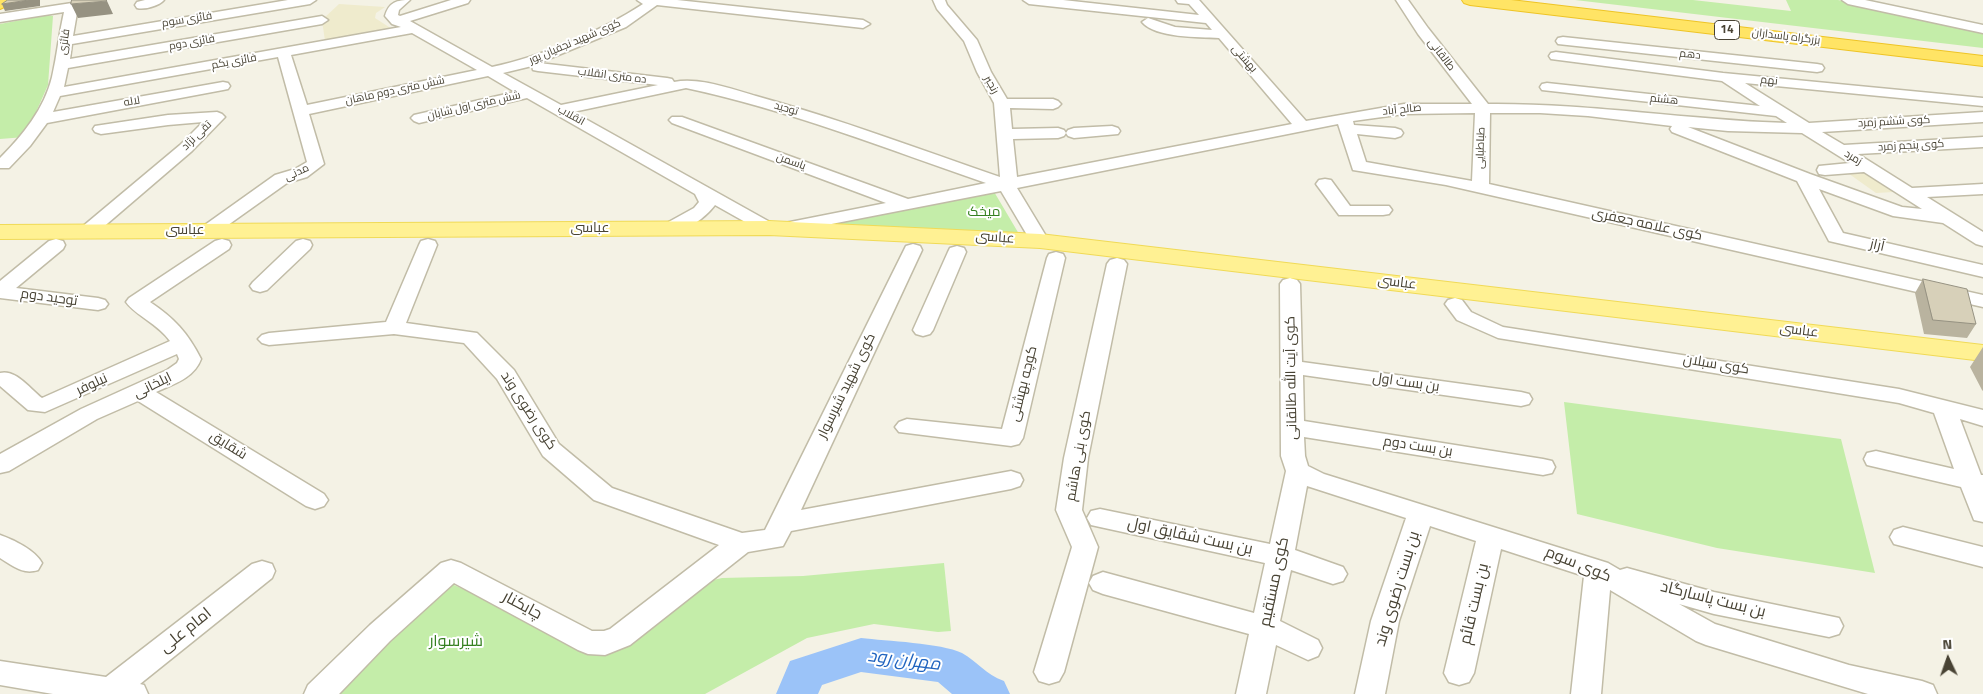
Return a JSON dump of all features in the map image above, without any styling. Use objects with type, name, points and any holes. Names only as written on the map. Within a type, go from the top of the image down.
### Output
[{"type":"highway","points":[[0,4],[7,0]]},
{"type":"highway","name":"بزرگراه پاسداران","points":[[1470,0],[1983,61]]},
{"type":"highway","name":"بزرگراه پاسداران","points":[[1561,0],[1983,49]]},
{"type":"main road","name":"عباسى","points":[[0,232],[215,238],[671,228],[777,228],[966,236],[1116,264],[1203,267],[1290,284],[1456,304],[1983,353]]},
{"type":"main road","name":"عباسى","points":[[0,245],[56,245],[93,236]]},
{"type":"main road","name":"عباسى","points":[[215,238],[303,245],[769,244],[957,252],[1048,250],[1721,329],[1983,367]]},
{"type":"street","points":[[141,4],[158,0]]},
{"type":"street","name":"فائزی سوم","points":[[65,41],[310,0]]},
{"type":"street","points":[[404,0],[393,8],[391,16],[397,21],[464,0]]},
{"type":"street","name":"رنجبر","points":[[939,0],[970,40],[984,72],[1002,103],[1007,184]]},
{"type":"street","points":[[1029,0],[1211,20]]},
{"type":"street","name":"بهشتی","points":[[1182,0],[1193,1],[1302,126]]},
{"type":"street","name":"طالقانی","points":[[1402,0],[1423,31],[1483,108]]},
{"type":"street","points":[[1848,0],[1871,2],[1983,25]]},
{"type":"street","points":[[650,1],[863,24]]},
{"type":"street","name":"کوی شهید نجفیان پور","points":[[489,70],[522,65],[621,24],[650,1]]},
{"type":"street","points":[[1871,2],[1983,28]]},
{"type":"street","name":"فائزی","points":[[0,16],[77,5],[65,41],[56,93],[27,141],[3,164]]},
{"type":"street","points":[[1128,11],[1158,28],[1185,33],[1223,34]]},
{"type":"street","name":"فائزی دوم","points":[[62,65],[322,20]]},
{"type":"street","name":"انقلاب","points":[[397,21],[489,70],[702,190],[777,228]]},
{"type":"street","name":"فائزی یکم","points":[[56,93],[412,30]]},
{"type":"street","name":"ده متری انقلاب","points":[[618,39],[544,68],[686,84]]},
{"type":"street","name":"دهم","points":[[1563,41],[1817,68]]},
{"type":"street","points":[[1665,52],[1672,70]]},
{"type":"street","name":"مدنی","points":[[215,238],[282,179],[301,173],[316,164],[284,53]]},
{"type":"street","name":"نهم","points":[[1556,56],[1724,77],[1983,102]]},
{"type":"street","name":"شش متری دوم ماهان","points":[[301,111],[489,70]]},
{"type":"street","name":"زمرد","points":[[1724,77],[1983,240]]},
{"type":"street","name":"توحید","points":[[560,110],[686,84],[733,94],[794,111],[1007,184]]},
{"type":"street","name":"لاله","points":[[42,119],[223,86]]},
{"type":"street","name":"هشتم","points":[[1547,87],[1781,113]]},
{"type":"street","name":"شش متری اول شایان","points":[[419,118],[530,93]]},
{"type":"street","points":[[1002,103],[1053,104]]},
{"type":"street","name":"صالح آباد","points":[[777,228],[1302,126],[1346,124],[1404,109],[1483,108],[1588,111],[1657,120],[1728,126],[1804,128]]},
{"type":"street","name":"طباطبایی","points":[[1480,188],[1483,108]]},
{"type":"street","name":"تقی نژاد","points":[[93,236],[164,165],[186,148],[217,117],[168,120],[101,130]]},
{"type":"street","name":"کوی ششم زمرد","points":[[1804,128],[1983,117]]},
{"type":"street","name":"یاسمن","points":[[677,120],[906,204]]},
{"type":"street","points":[[1657,120],[1804,178],[1899,212],[1949,218]]},
{"type":"street","points":[[1346,124],[1396,133]]},
{"type":"street","name":"کوی علامه جعفری","points":[[1346,124],[1359,166],[1446,180],[1983,301]]},
{"type":"street","points":[[1074,133],[1112,131]]},
{"type":"street","points":[[1004,134],[1058,133]]},
{"type":"street","points":[[0,143],[27,141]]},
{"type":"street","name":"کوی پنجم زمرد","points":[[1839,150],[1983,142]]},
{"type":"street","points":[[1825,170],[1868,167]]},
{"type":"street","name":"آراز","points":[[1804,178],[1836,237],[1983,271]]},
{"type":"street","points":[[1007,184],[1048,250]]},
{"type":"street","points":[[1324,184],[1345,211],[1383,210]]},
{"type":"street","points":[[1910,193],[1983,189]]},
{"type":"street","points":[[671,228],[700,212],[708,203],[702,190]]},
{"type":"street","name":"ایلخانی","points":[[0,465],[89,414],[175,376],[187,367],[190,359],[175,331],[162,319],[136,302],[215,238]]},
{"type":"street","name":"توحید دوم","points":[[0,292],[56,245]]},
{"type":"street","points":[[260,286],[303,245]]},
{"type":"street","points":[[394,328],[428,245]]},
{"type":"street","name":"کوی شهید شیرسوار","points":[[742,544],[774,539],[913,250]]},
{"type":"street","name":"کوچه بهشتی","points":[[907,427],[1011,438],[1048,250]]},
{"type":"street","points":[[923,330],[957,252]]},
{"type":"street","name":"کوی بنی هاشم","points":[[1049,672],[1085,547],[1070,510],[1076,458],[1116,264]]},
{"type":"street","name":"کوی آیت الله طالقانی","points":[[1290,284],[1293,456],[1298,471]]},
{"type":"street","name":"توحید دوم","points":[[0,292],[98,304]]},
{"type":"street","name":"کوی سبلان","points":[[1456,304],[1464,316],[1498,332],[1899,396],[1983,418]]},
{"type":"street","name":"کوی رضوی وند","points":[[269,339],[394,328],[470,337],[506,375],[552,450],[603,494],[742,544]]},
{"type":"street","name":"نیلوفر","points":[[6,379],[36,405],[45,405],[183,343]]},
{"type":"street","name":"بن بست اول","points":[[1292,367],[1521,400]]},
{"type":"street","name":"شقایق","points":[[140,392],[315,500]]},
{"type":"street","points":[[1944,408],[1977,483],[1983,513]]},
{"type":"street","name":"بن بست دوم","points":[[1292,427],[1543,467]]},
{"type":"street","points":[[1876,459],[1977,483]]},
{"type":"street","name":"کوی سوم","points":[[1298,471],[1315,480],[1598,570],[1706,633],[1851,685],[1922,694]]},
{"type":"street","name":"کوی مستقیم","points":[[1251,694],[1298,471]]},
{"type":"street","points":[[782,522],[1011,480]]},
{"type":"street","name":"بن بست رضوی وند","points":[[1370,694],[1385,621],[1421,513]]},
{"type":"street","name":"بن بست شقایق اول","points":[[1100,518],[1280,556],[1332,574]]},
{"type":"street","name":"بن بست قائم","points":[[1459,673],[1491,535]]},
{"type":"street","points":[[1903,537],[1983,558]]},
{"type":"street","name":"چایکنار","points":[[319,694],[380,633],[451,570],[588,642],[605,643],[620,637],[742,544]]},
{"type":"street","points":[[0,545],[29,563]]},
{"type":"street","name":"امام علی","points":[[122,692],[262,570]]},
{"type":"street","points":[[1586,694],[1598,570]]},
{"type":"street","name":"بن بست پاسارگاد","points":[[1598,570],[1714,603],[1829,626]]},
{"type":"street","points":[[1103,583],[1266,627],[1308,648]]},
{"type":"street","points":[[0,673],[122,692]]},
{"type":"shaded area","points":[[339,4],[385,7],[376,13],[375,18],[392,29],[325,41],[322,20]]},
{"type":"shaded area","points":[[1862,170],[1894,192],[1876,193],[1845,171]]},
{"type":"green space","points":[[1575,0],[1693,0],[1791,11],[1786,0],[1838,0],[1983,30],[1983,48]]},
{"type":"green space","points":[[47,15],[53,16],[48,85],[25,137],[0,139],[0,24]]},
{"type":"green space","name":"میخک","points":[[993,190],[1019,234],[835,224]]},
{"type":"green space","points":[[1564,402],[1841,439],[1875,573],[1717,548],[1577,514]]},
{"type":"green space","name":"شیرسوار","points":[[944,563],[951,631],[938,632],[874,624],[807,638],[705,694],[321,694],[447,582],[553,628],[597,655],[619,647],[691,585],[722,578],[803,576]]},
{"type":"building","points":[[8,0],[29,0],[2,4]]},
{"type":"building","points":[[72,0],[106,0],[107,1],[71,4]]},
{"type":"building","points":[[1923,279],[1967,289],[1976,324],[1933,320]]},
{"type":"waterway","name":"مهران رود","points":[[797,694],[805,673],[861,655],[948,666],[978,691],[989,694]]}]
